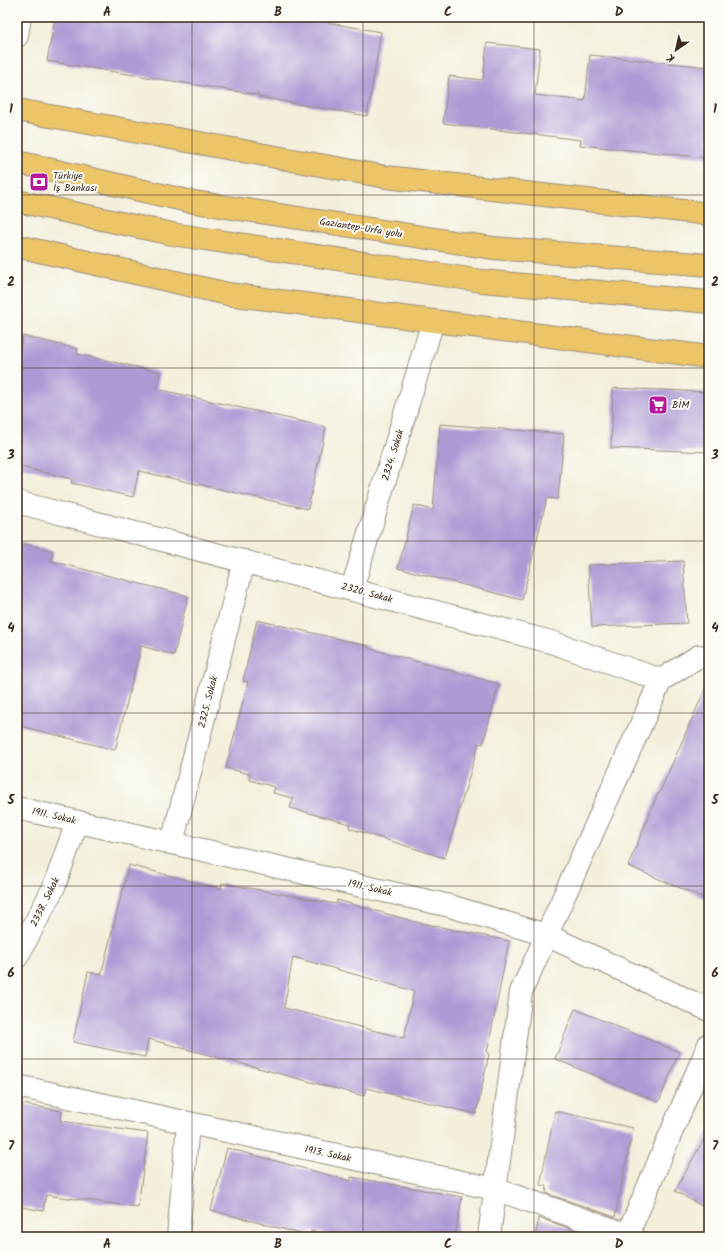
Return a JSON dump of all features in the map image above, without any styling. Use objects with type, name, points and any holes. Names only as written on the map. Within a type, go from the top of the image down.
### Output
[{"type":"highway","points":[[17,110],[386,177],[709,214]]},
{"type":"highway","name":"Gaziantep-Urfa yolu","points":[[17,162],[188,201],[493,248],[709,265]]},
{"type":"highway","points":[[17,201],[172,234],[482,281],[709,302]]},
{"type":"highway","points":[[17,246],[228,294],[709,357]]},
{"type":"street","points":[[17,36],[20,17]]},
{"type":"street","name":"2324. Sokak","points":[[352,589],[433,321]]},
{"type":"street","name":"2320. Sokak","points":[[17,502],[551,642],[661,680]]},
{"type":"street","name":"2325. Sokak","points":[[172,843],[244,561]]},
{"type":"street","points":[[489,1237],[521,992],[661,680],[699,656],[709,658]]},
{"type":"street","name":"1911. Sokak","points":[[17,808],[450,906],[546,935],[709,1010]]},
{"type":"street","name":"2338. Sokak","points":[[17,957],[54,887],[77,822]]},
{"type":"street","points":[[631,1236],[709,1044]]},
{"type":"street","name":"1913. Sokak","points":[[17,1086],[495,1189],[631,1236]]},
{"type":"street","points":[[178,1237],[188,1124]]},
{"type":"building","points":[[55,17],[296,17],[381,32],[367,116],[259,97],[259,95],[47,61]]},
{"type":"building","points":[[487,43],[540,49],[535,95],[585,101],[590,55],[709,67],[709,158],[580,145],[581,140],[443,123],[449,76],[483,80]]},
{"type":"building","points":[[23,336],[78,349],[77,354],[160,372],[157,389],[326,427],[308,509],[139,471],[133,497],[71,483],[72,479],[17,466],[17,363]]},
{"type":"building","points":[[613,388],[709,392],[709,452],[611,448]]},
{"type":"building","points":[[440,424],[564,434],[558,499],[547,498],[522,600],[398,568],[414,505],[433,510]]},
{"type":"building","points":[[17,542],[53,551],[51,561],[188,596],[174,655],[141,646],[115,750],[17,725]]},
{"type":"building","points":[[683,561],[687,623],[592,627],[588,565]]},
{"type":"building","points":[[257,620],[369,646],[368,648],[499,684],[483,744],[479,743],[445,858],[349,828],[350,824],[290,808],[293,798],[273,793],[275,787],[249,780],[250,774],[226,768],[248,682],[243,681]]},
{"type":"building","points":[[709,680],[709,900],[628,866],[658,793],[659,794]]},
{"type":"building","points":[[129,865],[221,889],[222,883],[336,904],[337,900],[416,922],[509,941],[487,1053],[489,1054],[476,1114],[366,1088],[364,1096],[148,1039],[145,1057],[73,1042],[88,972],[101,975]],"holes":[[[293,957],[414,991],[404,1038],[284,1008]]]},
{"type":"building","points":[[575,1009],[679,1052],[659,1102],[555,1059]]},
{"type":"building","points":[[17,1103],[62,1111],[60,1121],[148,1133],[138,1207],[46,1195],[43,1211],[17,1206]]},
{"type":"building","points":[[555,1111],[633,1128],[615,1217],[546,1193],[547,1186],[540,1185]]},
{"type":"building","points":[[709,1130],[709,1210],[675,1191]]},
{"type":"building","points":[[227,1148],[351,1181],[351,1177],[462,1197],[455,1237],[345,1237],[311,1231],[309,1236],[211,1210]]},
{"type":"building","points":[[539,1218],[596,1237],[535,1237]]},
{"type":"place","name":"Türkiye İş Bankası","points":[[39,182]]},
{"type":"place","name":"BİM","points":[[658,405]]}]
